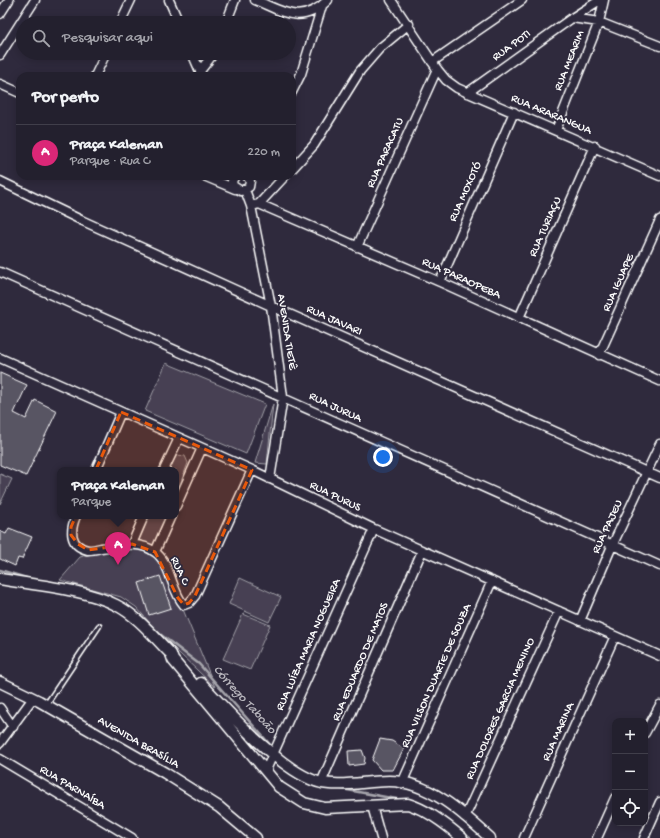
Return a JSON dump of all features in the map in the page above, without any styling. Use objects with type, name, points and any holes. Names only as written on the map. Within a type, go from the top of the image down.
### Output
[{"type":"street","points":[[0,14],[9,0]]},
{"type":"street","points":[[25,16],[35,0]]},
{"type":"street","points":[[123,16],[131,0]]},
{"type":"street","points":[[169,0],[176,16]]},
{"type":"street","points":[[229,16],[235,0]]},
{"type":"street","points":[[255,0],[290,15],[298,16],[322,6],[328,0]]},
{"type":"street","name":"RUA ARARANGUA","points":[[391,0],[437,70],[446,80],[467,93],[595,146],[660,176]]},
{"type":"street","points":[[432,62],[522,0]]},
{"type":"street","name":"RUA POTI","points":[[467,93],[572,18],[600,0]]},
{"type":"street","name":"RUA MEARIM","points":[[556,130],[599,22],[604,0]]},
{"type":"street","points":[[296,84],[301,74],[322,6]]},
{"type":"street","points":[[572,18],[599,22],[660,46]]},
{"type":"street","points":[[296,165],[314,146],[360,71],[380,48],[408,24]]},
{"type":"street","points":[[0,54],[16,29]]},
{"type":"street","points":[[97,72],[103,60]]},
{"type":"street","points":[[195,60],[201,72]]},
{"type":"street","points":[[202,72],[209,60]]},
{"type":"street","name":"RUA PARACATU","points":[[357,247],[437,70]]},
{"type":"street","points":[[0,84],[16,91]]},
{"type":"street","name":"RUA MOXOTÓ","points":[[440,282],[514,112]]},
{"type":"street","name":"RUA TURIAÇU","points":[[519,318],[595,146]]},
{"type":"street","points":[[233,180],[235,189]]},
{"type":"street","points":[[216,181],[235,189],[244,190],[250,184],[248,180]]},
{"type":"street","points":[[255,205],[281,180]]},
{"type":"street","name":"RUA JAVARI","points":[[0,181],[271,306],[660,478]]},
{"type":"street","name":"AVENIDA TIETÊ","points":[[244,190],[255,205],[271,306],[283,397],[270,479]]},
{"type":"street","name":"RUA PARAOPEBA","points":[[255,205],[440,282],[599,355],[660,381]]},
{"type":"street","name":"RUA IGUAPE","points":[[599,355],[660,220]]},
{"type":"street","name":"RUA JURUA","points":[[0,272],[283,397],[612,546],[660,566]]},
{"type":"street","name":"RUA PURUS","points":[[0,358],[252,470],[374,529],[660,656]]},
{"type":"street","points":[[97,467],[121,412]]},
{"type":"street","points":[[165,467],[178,438]]},
{"type":"street","name":"RUA PAJEU","points":[[580,621],[612,546],[660,444]]},
{"type":"street","points":[[179,499],[202,448]]},
{"type":"street","name":"RUA C","points":[[75,519],[71,527],[71,535],[78,544],[88,550],[132,544],[155,552],[165,566],[178,598],[184,605],[189,603],[195,596],[252,470]]},
{"type":"street","points":[[132,544],[143,519]]},
{"type":"street","points":[[155,552],[170,519]]},
{"type":"street","name":"RUA LUÍZA MARIA NOGUEIRA","points":[[266,770],[374,529]]},
{"type":"street","name":"RUA EDUARDO DE MATOS","points":[[321,783],[422,550]]},
{"type":"street","points":[[0,579],[93,596],[117,605],[138,620],[171,654],[175,655],[215,698],[272,755],[307,777],[321,783],[335,784],[403,781],[425,789],[465,817],[490,838]]},
{"type":"street","name":"RUA VILSON DUARTE DE SOUZA","points":[[403,781],[492,581]]},
{"type":"street","name":"RUA DOLORES GARCIA MENINO","points":[[465,817],[559,611]]},
{"type":"street","name":"RUA MARINA","points":[[524,838],[615,636]]},
{"type":"street","points":[[171,654],[173,660],[279,787],[304,803],[325,808],[372,806],[392,803],[408,804],[418,807],[462,838]]},
{"type":"street","name":"AVENIDA BRASÍLIA","points":[[0,682],[33,698],[165,773],[219,807],[256,838]]},
{"type":"street","points":[[0,743],[33,698]]},
{"type":"street","points":[[648,727],[660,705]]},
{"type":"street","points":[[0,708],[13,727]]},
{"type":"street","name":"RUA PARNAÍBA","points":[[0,759],[132,838]]},
{"type":"street","points":[[644,838],[660,802]]},
{"type":"street","points":[[597,838],[612,805]]},
{"type":"street","points":[[372,806],[381,838]]},
{"type":"lane","points":[[46,706],[99,626]]},
{"type":"highlighted area","points":[[121,412],[252,470],[195,596],[189,603],[184,605],[178,598],[155,552],[132,544],[88,550],[78,544],[71,535],[71,527]]},
{"type":"shaded area","points":[[166,363],[265,404],[246,454],[145,411]]},
{"type":"shaded area","points":[[273,404],[267,464],[255,463]]},
{"type":"shaded area","points":[[177,455],[185,456],[188,463],[179,487],[179,467],[171,467]]},
{"type":"shaded area","points":[[0,474],[12,479],[0,504]]},
{"type":"shaded area","points":[[144,519],[167,519],[155,552],[168,573],[215,687],[163,638],[136,607],[121,597],[60,580],[80,557],[132,544]]},
{"type":"shaded area","points":[[240,578],[281,597],[269,622],[229,604]]},
{"type":"shaded area","points":[[243,614],[270,625],[250,670],[223,659]]},
{"type":"building","points":[[0,373],[27,385],[14,413],[26,419],[35,400],[57,411],[26,476],[0,465]]},
{"type":"building","points":[[9,528],[32,537],[22,559],[18,558],[15,566],[0,559],[0,531],[6,534]]},
{"type":"building","points":[[160,576],[171,608],[149,615],[139,583]]},
{"type":"building","points":[[380,739],[392,741],[404,749],[393,770],[381,770],[372,760]]},
{"type":"building","points":[[362,750],[365,758],[364,764],[349,766],[348,751]]},
{"type":"waterway","name":"Córrego Taboão","points":[[0,570],[30,579]]},
{"type":"waterway","name":"Córrego Taboão","points":[[152,628],[199,664],[274,749]]},
{"type":"waterway","name":"Córrego Taboão","points":[[342,789],[402,800]]},
{"type":"waterway","name":"Córrego Taboão","points":[[463,833],[470,838]]},
{"type":"place","name":"Praça Kaleman","points":[[118,565]]}]
